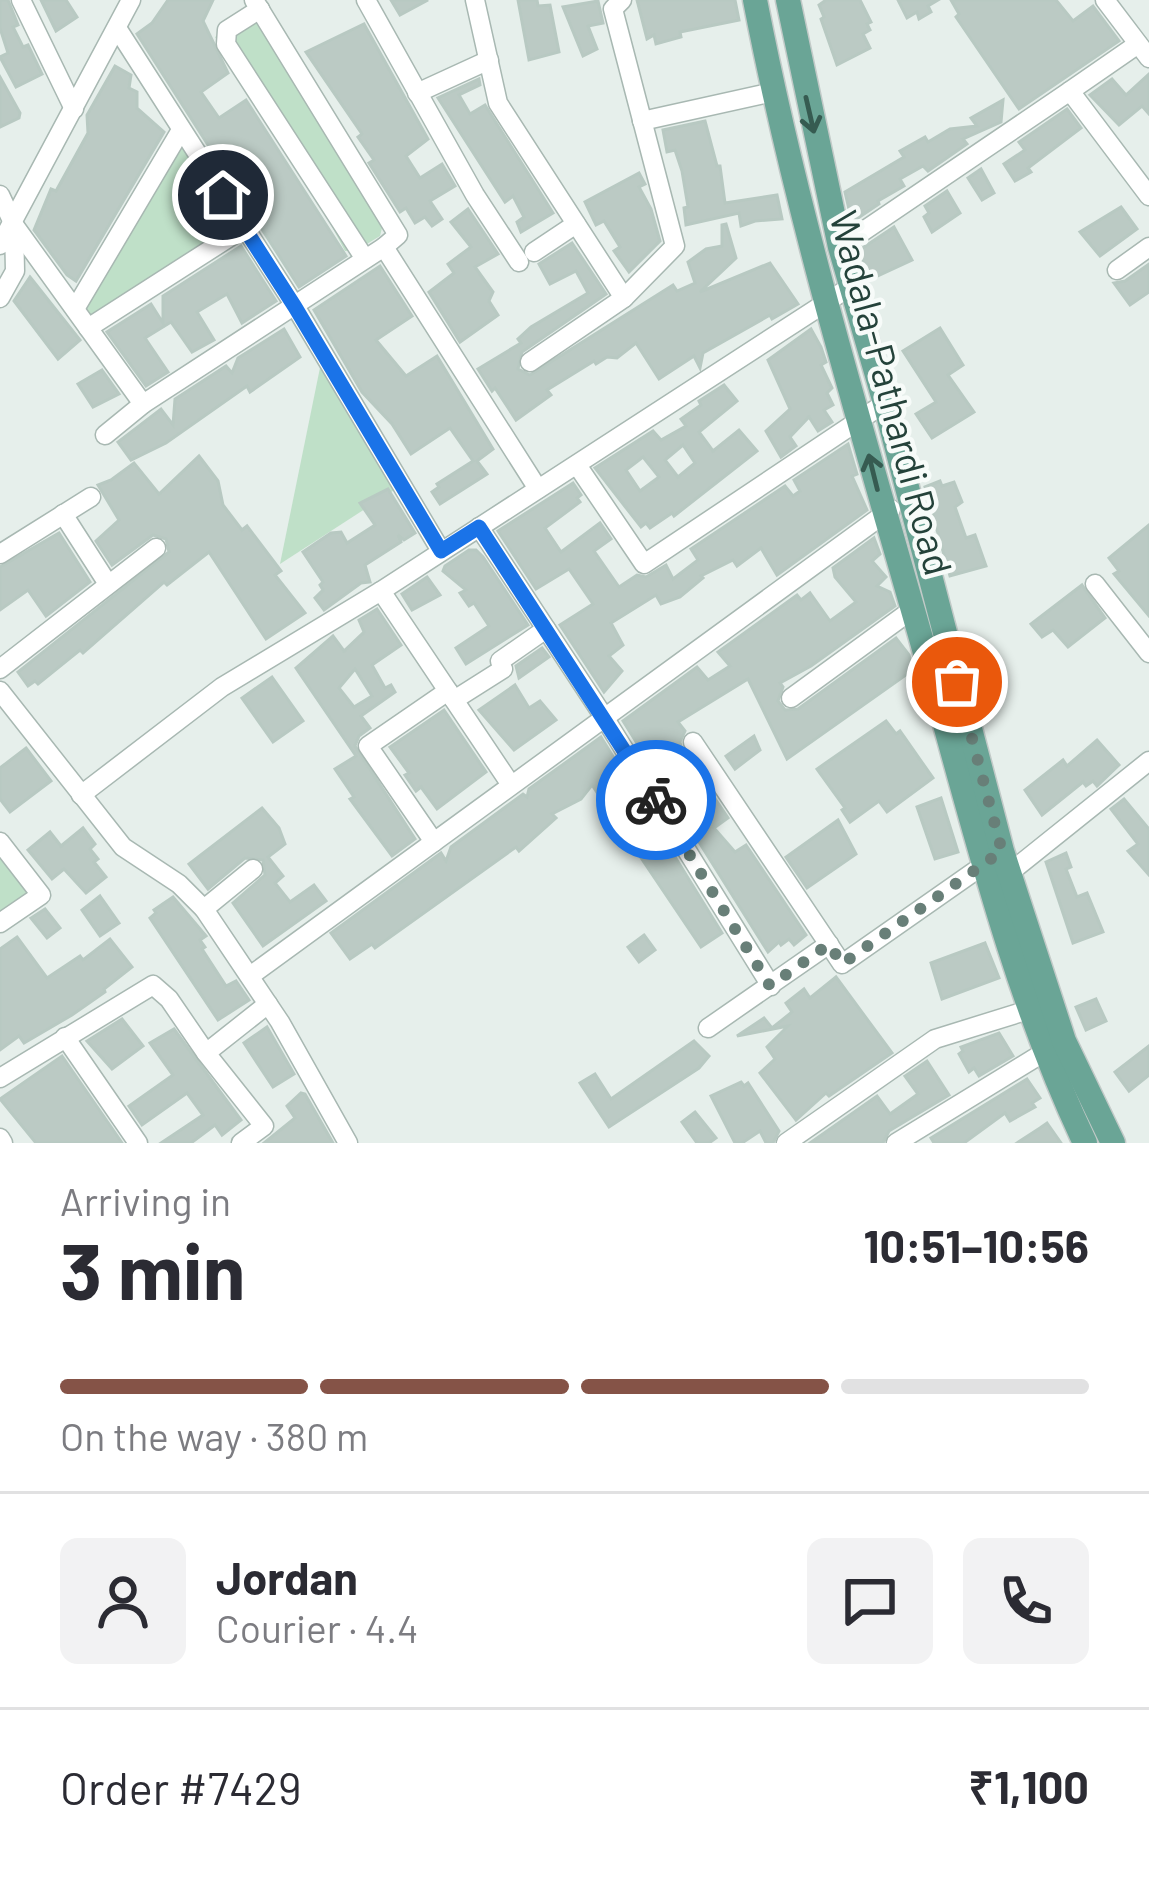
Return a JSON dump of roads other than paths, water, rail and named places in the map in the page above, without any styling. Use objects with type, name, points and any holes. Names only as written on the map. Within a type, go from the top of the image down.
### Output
[{"type":"main road","name":"Wadala-Pathardi Road","points":[[755,0],[773,92],[884,514],[1040,1006],[1090,1137]]},
{"type":"main road","name":"Wadala-Pathardi Road","points":[[794,2],[840,247],[885,403],[997,869]]},
{"type":"street","points":[[21,0],[74,109]]},
{"type":"street","points":[[0,245],[131,0]]},
{"type":"street","points":[[366,0],[475,195],[527,257],[576,224]]},
{"type":"street","points":[[475,0],[498,103],[624,298]]},
{"type":"street","points":[[530,362],[624,298],[675,246],[613,9],[622,0]]},
{"type":"street","points":[[105,435],[143,404],[295,307],[365,260],[384,247],[398,235],[257,4],[226,30],[226,44],[365,260]]},
{"type":"street","points":[[840,247],[1070,91],[1144,51],[1116,4]]},
{"type":"street","points":[[117,28],[295,307],[441,551]]},
{"type":"street","points":[[417,93],[489,60]]},
{"type":"street","points":[[1070,91],[1149,196]]},
{"type":"street","points":[[642,121],[773,92]]},
{"type":"street","points":[[75,309],[181,130]]},
{"type":"street","points":[[0,195],[14,225],[143,404]]},
{"type":"street","points":[[0,298],[15,271],[14,225]]},
{"type":"street","points":[[88,328],[244,228]]},
{"type":"street","points":[[384,247],[538,489]]},
{"type":"street","points":[[1118,270],[1149,247]]},
{"type":"street","points":[[81,796],[221,687],[381,591],[850,287]]},
{"type":"street","points":[[577,465],[644,564],[885,403]]},
{"type":"street","points":[[0,554],[91,497]]},
{"type":"street","points":[[250,976],[908,497]]},
{"type":"street","points":[[63,514],[108,584]]},
{"type":"street","points":[[479,527],[604,717],[770,986]]},
{"type":"street","points":[[0,669],[156,548]]},
{"type":"street","points":[[1095,584],[1149,653]]},
{"type":"street","points":[[381,591],[511,785]]},
{"type":"street","points":[[791,698],[913,609]]},
{"type":"street","points":[[434,842],[368,746],[501,665],[545,629]]},
{"type":"street","points":[[0,691],[123,847],[179,884],[204,909],[268,1004],[348,1143]]},
{"type":"street","points":[[693,742],[842,964],[997,869],[1149,761]]},
{"type":"street","points":[[0,923],[41,895],[1,847]]},
{"type":"street","points":[[204,909],[253,869]]},
{"type":"street","points":[[708,1028],[829,944]]},
{"type":"street","points":[[0,1078],[152,985],[169,999],[263,1126],[241,1143]]},
{"type":"street","points":[[206,1053],[268,1004]]},
{"type":"street","points":[[786,1143],[935,1039],[1040,1006]]},
{"type":"street","points":[[65,1037],[138,1143]]},
{"type":"street","points":[[896,1143],[1054,1047]]}]
